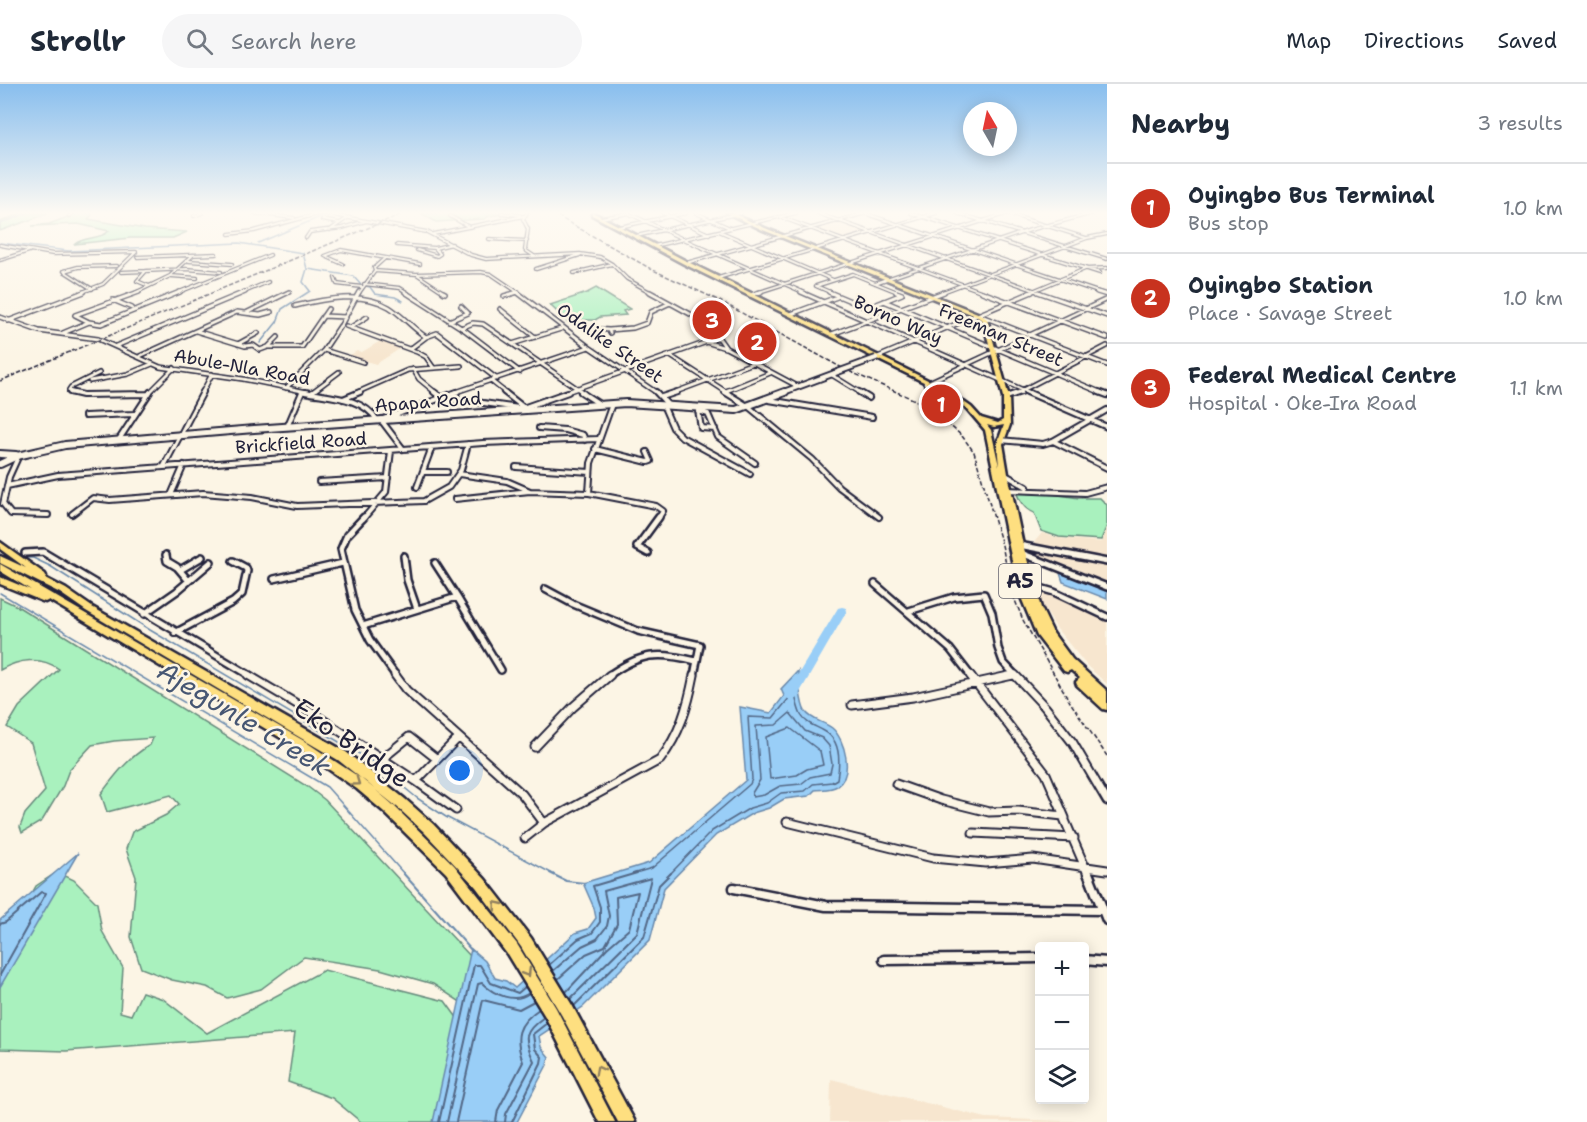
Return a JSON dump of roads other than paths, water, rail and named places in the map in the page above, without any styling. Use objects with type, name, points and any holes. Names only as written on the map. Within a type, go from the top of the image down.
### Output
[{"type":"highway","name":"A5","points":[[683,261],[928,382],[962,402],[979,419],[988,430],[1022,590],[1032,617],[1058,658],[1107,706]]},
{"type":"highway","points":[[844,261],[980,315],[987,322],[1006,397],[1007,420],[1001,437]]},
{"type":"highway","points":[[979,419],[996,425],[1007,420]]},
{"type":"highway","points":[[988,430],[997,428],[1001,437]]},
{"type":"highway","name":"A5","points":[[1001,437],[1007,490],[1020,549],[1041,621],[1059,649],[1081,675],[1107,697]]},
{"type":"highway","points":[[0,545],[63,591]]},
{"type":"highway","name":"Eko Bridge","points":[[0,559],[63,591],[89,609],[342,756],[374,779],[411,811],[468,870],[510,921],[551,982],[627,1122]]},
{"type":"highway","name":"Eko Bridge","points":[[0,567],[309,750],[361,785],[416,834],[450,870],[512,949],[551,1013],[607,1122]]},
{"type":"highway","points":[[0,580],[63,605]]},
{"type":"street","points":[[8,321],[106,282],[127,261]]},
{"type":"street","points":[[189,261],[171,276],[74,316],[101,324],[254,261]]},
{"type":"street","points":[[195,261],[232,264]]},
{"type":"street","points":[[337,261],[343,264]]},
{"type":"street","points":[[286,388],[324,350],[345,324],[363,286],[380,261]]},
{"type":"street","points":[[405,261],[420,264]]},
{"type":"street","points":[[536,269],[565,261]]},
{"type":"street","points":[[608,261],[627,279],[703,321],[726,348]]},
{"type":"street","points":[[686,263],[692,261]]},
{"type":"street","name":"Borno Way","points":[[736,261],[1107,427]]},
{"type":"street","points":[[718,278],[772,261]]},
{"type":"street","points":[[791,261],[834,280]]},
{"type":"street","points":[[750,295],[857,261]]},
{"type":"street","points":[[898,261],[1107,338]]},
{"type":"street","points":[[875,283],[939,261]]},
{"type":"street","points":[[953,261],[1107,316]]},
{"type":"street","points":[[1007,261],[1107,297]]},
{"type":"street","points":[[780,308],[829,334],[1022,261]]},
{"type":"street","points":[[1061,261],[1100,273]]},
{"type":"street","points":[[574,273],[612,264]]},
{"type":"street","points":[[92,289],[64,271],[81,266],[117,266]]},
{"type":"street","points":[[877,358],[1085,269],[1107,268]]},
{"type":"street","points":[[121,272],[180,269],[221,272]]},
{"type":"street","points":[[146,271],[137,281],[149,286]]},
{"type":"street","name":"Odalike Street","points":[[375,271],[416,274],[481,272],[491,274],[589,347],[662,397],[666,405]]},
{"type":"street","points":[[416,274],[445,293]]},
{"type":"street","points":[[853,274],[875,283],[902,294],[867,308],[816,286],[853,274]]},
{"type":"street","points":[[171,276],[197,278]]},
{"type":"street","points":[[335,278],[339,285],[400,288],[461,328],[520,372]]},
{"type":"street","points":[[116,346],[268,282]]},
{"type":"street","points":[[246,313],[289,292]]},
{"type":"street","points":[[504,296],[518,292]]},
{"type":"street","points":[[791,314],[837,297]]},
{"type":"street","points":[[928,382],[1107,297]]},
{"type":"street","points":[[295,306],[312,302],[364,299],[388,306],[410,327],[426,337]]},
{"type":"street","points":[[112,300],[132,308]]},
{"type":"street","name":"Freeman Street","points":[[884,301],[1107,395]]},
{"type":"street","points":[[594,329],[610,332],[642,326],[651,312],[671,303]]},
{"type":"street","points":[[449,321],[468,313],[461,306]]},
{"type":"street","points":[[196,331],[245,346],[253,345],[260,350],[268,347],[302,347],[328,309]]},
{"type":"street","points":[[500,309],[535,337]]},
{"type":"street","points":[[140,356],[237,312],[260,315],[271,312]]},
{"type":"street","points":[[980,315],[1107,365]]},
{"type":"street","points":[[323,316],[410,349],[426,357],[433,367]]},
{"type":"street","name":"Abule-Nla Road","points":[[0,317],[39,331],[99,340],[140,356],[152,364],[343,399],[367,407],[403,449]]},
{"type":"street","points":[[345,324],[367,317]]},
{"type":"street","points":[[61,334],[89,322]]},
{"type":"street","points":[[461,328],[479,322],[601,405]]},
{"type":"street","points":[[512,345],[561,329]]},
{"type":"street","points":[[238,344],[258,333]]},
{"type":"street","points":[[410,349],[426,337],[436,333],[459,348],[497,379]]},
{"type":"street","points":[[268,347],[278,337]]},
{"type":"street","points":[[512,412],[718,338]]},
{"type":"street","points":[[706,342],[726,348],[800,387]]},
{"type":"street","points":[[1006,397],[1023,391],[1107,346]]},
{"type":"street","points":[[379,420],[589,347]]},
{"type":"street","points":[[324,350],[363,362]]},
{"type":"street","points":[[669,355],[749,407],[812,459],[839,487],[879,517]]},
{"type":"street","points":[[877,358],[946,394],[979,419]]},
{"type":"street","name":"Apapa Road","points":[[0,464],[18,455],[65,445],[379,420],[640,402],[698,410],[732,410],[769,400],[877,358]]},
{"type":"street","points":[[662,397],[753,363]]},
{"type":"street","points":[[90,381],[128,374],[152,364]]},
{"type":"street","points":[[343,399],[413,369],[461,366]]},
{"type":"street","points":[[118,441],[148,394],[174,368]]},
{"type":"street","points":[[413,369],[419,379],[441,397],[521,408]]},
{"type":"street","points":[[311,393],[339,372]]},
{"type":"street","points":[[99,373],[69,390],[71,393],[83,395],[148,394]]},
{"type":"street","points":[[726,391],[770,373]]},
{"type":"street","points":[[834,374],[869,398]]},
{"type":"street","points":[[164,466],[212,375]]},
{"type":"street","points":[[490,381],[521,408]]},
{"type":"street","points":[[287,427],[302,392]]},
{"type":"street","points":[[769,400],[872,417]]},
{"type":"street","points":[[589,493],[590,472],[595,449],[612,404]]},
{"type":"street","points":[[666,405],[677,432],[750,474]]},
{"type":"street","points":[[698,410],[701,428],[715,429]]},
{"type":"street","points":[[698,410],[708,414],[718,437],[755,463]]},
{"type":"street","points":[[1001,437],[1037,444],[1053,441],[1107,410]]},
{"type":"street","points":[[85,416],[134,414]]},
{"type":"street","points":[[539,428],[574,432],[583,435],[585,440]]},
{"type":"street","name":"Brickfield Road","points":[[7,486],[58,476],[164,466],[468,444],[598,440]]},
{"type":"street","points":[[1053,441],[1107,468]]},
{"type":"street","points":[[72,514],[92,497],[110,500],[218,493],[307,506],[426,501],[449,487],[459,474],[468,444]]},
{"type":"street","points":[[417,487],[432,447]]},
{"type":"street","points":[[595,449],[648,462],[651,461],[647,452]]},
{"type":"street","points":[[391,451],[383,503],[343,541],[341,549],[355,610],[363,626],[406,690],[522,794],[544,823]]},
{"type":"street","name":"Apapa Road","points":[[0,454],[18,455]]},
{"type":"street","points":[[18,455],[12,468],[3,504],[11,514],[48,515]]},
{"type":"street","points":[[171,495],[184,465]]},
{"type":"street","points":[[516,467],[590,472]]},
{"type":"street","points":[[423,472],[447,472]]},
{"type":"street","points":[[459,474],[499,480],[528,489]]},
{"type":"street","points":[[1004,474],[1029,488]]},
{"type":"street","points":[[319,482],[388,478]]},
{"type":"street","points":[[1007,490],[1029,488],[1084,494],[1097,492],[1107,487]]},
{"type":"street","points":[[455,499],[528,489],[589,493],[656,506],[663,510],[637,547],[648,553]]},
{"type":"street","points":[[1020,549],[1107,562]]},
{"type":"street","points":[[1020,549],[1107,587]]},
{"type":"street","points":[[25,553],[42,552],[317,716],[456,810]]},
{"type":"street","points":[[166,555],[167,561],[180,570],[188,580]]},
{"type":"street","points":[[404,556],[407,580],[417,609]]},
{"type":"street","points":[[180,570],[202,557]]},
{"type":"street","points":[[175,633],[233,602],[242,594],[247,571],[246,568],[233,561]]},
{"type":"street","points":[[144,614],[211,562]]},
{"type":"street","points":[[274,579],[343,563]]},
{"type":"street","points":[[435,563],[501,670]]},
{"type":"street","points":[[875,584],[909,611],[950,649],[1046,774],[1107,920]]},
{"type":"street","points":[[1030,585],[1054,592],[1107,617]]},
{"type":"street","points":[[525,838],[544,823],[660,760],[672,743],[687,711],[700,645],[649,635],[573,604],[545,589]]},
{"type":"street","points":[[909,611],[934,600],[966,594],[984,594],[992,613],[998,648],[1006,667],[1045,707],[1073,743],[1107,801]]},
{"type":"street","points":[[363,626],[457,597]]},
{"type":"street","points":[[535,747],[583,696],[629,663],[649,655],[696,661]]},
{"type":"street","points":[[852,705],[878,704],[928,695],[975,681],[1013,675]]},
{"type":"street","points":[[382,759],[409,737],[437,759]]},
{"type":"street","points":[[416,781],[458,738]]},
{"type":"street","points":[[896,784],[941,800],[976,809],[1003,813],[1038,812],[1065,818]]},
{"type":"street","points":[[787,822],[933,858],[986,862],[1033,859],[1107,870]]},
{"type":"street","points":[[973,833],[1074,838]]},
{"type":"street","points":[[734,888],[826,906],[1103,910]]},
{"type":"street","points":[[884,960],[1035,958]]},
{"type":"street","points":[[1089,960],[1107,962]]},
{"type":"water","points":[[1058,567],[1107,585],[1107,599],[1063,582]]},
{"type":"water","points":[[798,671],[805,711],[811,717],[832,728],[841,740],[846,757],[845,774],[842,781],[832,788],[815,790],[809,796],[784,799],[769,808],[753,813],[716,835],[664,888],[650,940],[583,1007],[539,1036],[541,1047],[549,1057],[547,1065],[517,1122],[433,1122],[471,949],[485,961],[495,978],[506,981],[515,988],[575,933],[588,929],[596,918],[583,883],[649,863],[746,780],[740,707],[771,713],[784,696],[781,689]]},
{"type":"water","points":[[78,853],[0,987],[0,920]]},
{"type":"waterway","points":[[260,343],[277,322],[282,309],[310,291],[303,282],[307,269],[305,261]]},
{"type":"waterway","points":[[308,269],[353,276],[361,285],[370,287],[375,294],[395,297],[403,301]]},
{"type":"waterway","points":[[23,558],[33,558],[50,566],[150,630],[373,762],[417,798],[446,817],[553,874]]},
{"type":"waterway","name":"Ajegunle Creek","points":[[0,593],[327,787],[404,874]]},
{"type":"waterway","points":[[792,695],[842,611]]},
{"type":"waterway","name":"Ajegunle Creek","points":[[403,873],[472,951]]},
{"type":"waterway","points":[[550,873],[566,881],[585,883]]},
{"type":"railway","points":[[0,381],[288,261]]},
{"type":"railway","points":[[638,261],[720,301],[844,369],[915,400],[932,410],[962,436],[974,452],[1002,545],[1012,593],[1023,620],[1070,702],[1107,756]]},
{"type":"place","name":"Federal Medical Centre","points":[[712,320]]},
{"type":"place","name":"Oyingbo Station","points":[[757,342]]},
{"type":"place","name":"Oyingbo Bus Terminal","points":[[941,404]]}]
